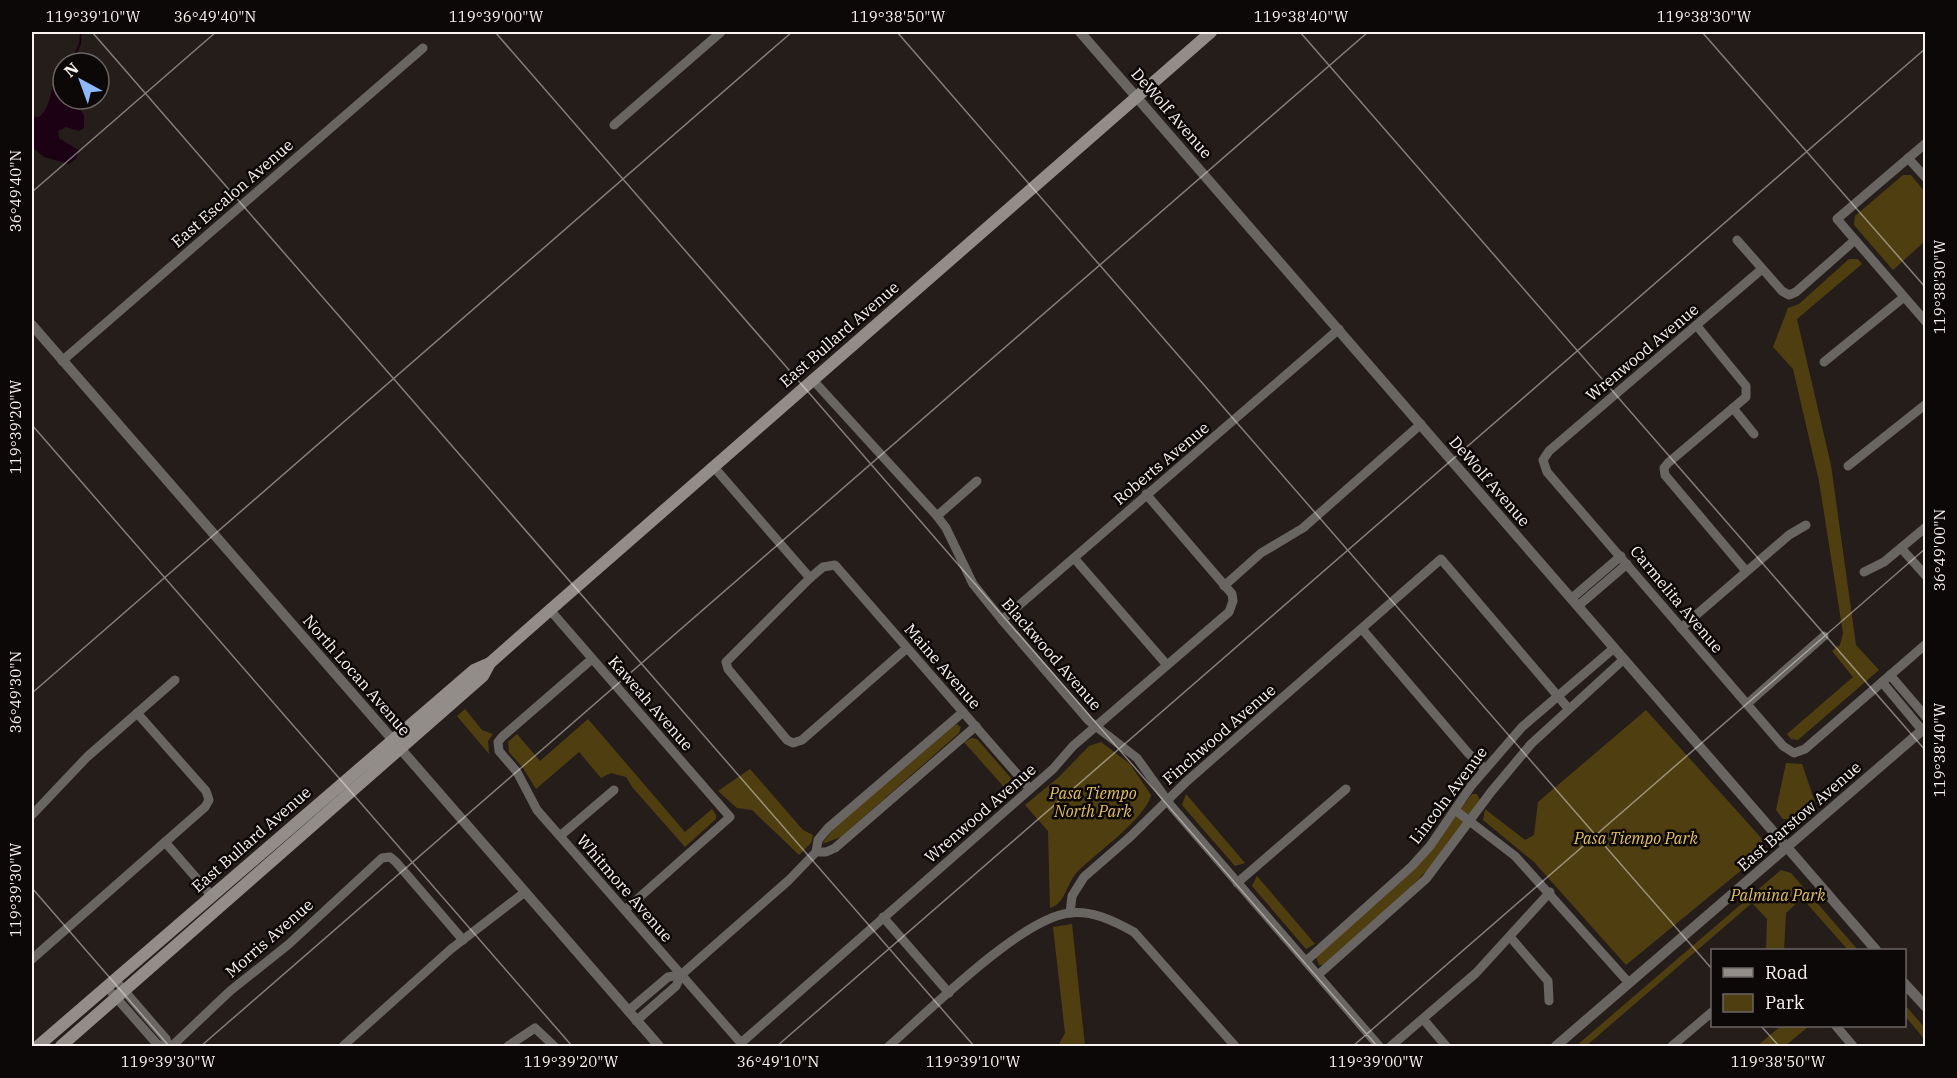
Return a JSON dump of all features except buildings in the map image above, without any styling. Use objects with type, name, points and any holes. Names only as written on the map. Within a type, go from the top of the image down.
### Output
[{"type":"main road","name":"East Bullard Avenue","points":[[61,1047],[397,744],[474,670],[490,663],[1211,32]]},
{"type":"main road","name":"East Bullard Avenue","points":[[38,1047],[211,895],[397,744]]},
{"type":"street","points":[[614,125],[721,32]]},
{"type":"street","name":"DeWolf Avenue","points":[[1080,32],[1874,949]]},
{"type":"street","name":"East Escalon Avenue","points":[[62,361],[423,48]]},
{"type":"street","points":[[1926,143],[1837,219],[1926,322]]},
{"type":"street","points":[[1908,158],[1926,178]]},
{"type":"street","points":[[1737,240],[1789,295],[1796,292],[1855,240]]},
{"type":"street","name":"Wrenwood Avenue","points":[[1543,460],[1549,451],[1762,269]]},
{"type":"street","points":[[1824,362],[1904,297]]},
{"type":"street","name":"North Locan Avenue","points":[[32,326],[659,1047]]},
{"type":"street","points":[[1696,326],[1746,386],[1748,392],[1746,397],[1664,468],[1670,482],[1746,571]]},
{"type":"street","name":"Roberts Avenue","points":[[1002,620],[1146,494],[1208,445],[1339,329]]},
{"type":"street","name":"Blackwood Avenue","points":[[812,379],[937,516],[946,528],[973,584],[1002,620],[1096,726],[1137,758],[1167,800],[1379,1047]]},
{"type":"street","points":[[1848,466],[1926,404]]},
{"type":"street","points":[[1733,408],[1755,434]]},
{"type":"street","points":[[1146,494],[1224,586],[1261,553],[1303,528],[1421,424]]},
{"type":"street","name":"Carmelita Avenue","points":[[1543,460],[1547,472],[1783,746],[1794,753],[1805,749],[1882,682]]},
{"type":"street","points":[[713,466],[810,578],[726,662],[728,669],[787,740],[793,743],[802,740],[907,648]]},
{"type":"street","points":[[937,516],[977,481]]},
{"type":"street","points":[[1681,628],[1789,535],[1806,525]]},
{"type":"street","points":[[1864,572],[1884,562],[1926,527]]},
{"type":"street","points":[[1901,548],[1926,576]]},
{"type":"street","points":[[1575,602],[1621,556]]},
{"type":"street","points":[[1074,558],[1167,665]]},
{"type":"street","name":"Finchwood Avenue","points":[[1070,913],[1072,897],[1080,883],[1167,800],[1441,559],[1558,696]]},
{"type":"street","points":[[1575,602],[1628,564]]},
{"type":"street","name":"Maine Avenue","points":[[810,578],[823,567],[835,565],[1030,789]]},
{"type":"street","name":"Wrenwood Avenue","points":[[741,1043],[1030,789],[1096,726],[1229,612],[1233,601],[1232,594],[1224,586]]},
{"type":"street","name":"Kaweah Avenue","points":[[550,610],[730,817],[625,910]]},
{"type":"street","points":[[1362,629],[1468,753],[1485,769]]},
{"type":"street","points":[[1747,704],[1824,636]]},
{"type":"street","points":[[1924,728],[1882,682],[1926,644]]},
{"type":"street","name":"Lincoln Avenue","points":[[1306,961],[1413,866],[1485,769],[1522,727],[1614,648]]},
{"type":"street","name":"Whitmore Avenue","points":[[592,659],[502,737],[498,746],[499,751],[517,772],[537,810],[741,1043]]},
{"type":"street","name":"Lincoln Avenue","points":[[1318,975],[1408,897],[1439,863],[1507,772],[1569,708],[1624,659]]},
{"type":"street","points":[[1890,675],[1926,717]]},
{"type":"street","points":[[32,815],[87,757],[175,680]]},
{"type":"street","points":[[1558,696],[1569,708]]},
{"type":"street","points":[[636,1021],[676,986],[681,975],[789,880],[816,852],[819,840],[828,828],[963,712]]},
{"type":"street","points":[[32,959],[205,807],[208,800],[206,791],[137,713]]},
{"type":"street","points":[[816,852],[826,852],[835,848],[976,726]]},
{"type":"street","name":"East Barstow Avenue","points":[[1556,1047],[1924,728]]},
{"type":"street","points":[[1237,883],[1347,789]]},
{"type":"street","points":[[560,836],[614,790]]},
{"type":"street","points":[[1455,810],[1515,856],[1550,892],[1629,983]]},
{"type":"street","points":[[165,842],[211,895]]},
{"type":"street","name":"Morris Avenue","points":[[170,1047],[230,991],[289,944],[382,858],[390,857],[464,940]]},
{"type":"street","points":[[344,1047],[464,940],[525,892]]},
{"type":"street","points":[[1391,1047],[1476,973],[1511,938],[1550,892]]},
{"type":"street","points":[[889,1047],[1019,934],[1047,919],[1070,913],[1114,921],[1134,932],[1235,1047]]},
{"type":"street","points":[[884,917],[949,993]]},
{"type":"street","points":[[1511,938],[1548,981],[1550,1001]]},
{"type":"street","points":[[628,1011],[668,977],[681,975]]},
{"type":"street","points":[[111,983],[162,1047]]},
{"type":"street","points":[[1906,984],[1926,1007]]},
{"type":"street","points":[[120,994],[166,1039],[170,1047]]},
{"type":"street","points":[[1672,1047],[1711,1014]]},
{"type":"street","points":[[1423,1019],[1446,1047]]},
{"type":"street","points":[[1837,1027],[1853,1047]]},
{"type":"street","points":[[508,1047],[535,1028],[554,1047]]},
{"type":"green space","points":[[1903,175],[1911,175],[1925,192],[1925,241],[1893,270],[1854,225],[1855,216]]},
{"type":"green space","points":[[1849,259],[1858,259],[1862,264],[1797,319],[1831,465],[1856,645],[1879,670],[1798,740],[1791,739],[1787,734],[1853,677],[1832,651],[1840,645],[1843,633],[1819,481],[1793,369],[1773,347],[1788,308],[1799,304]]},
{"type":"green space","points":[[465,709],[482,730],[493,734],[488,741],[489,754],[457,716]]},
{"type":"green space","name":"Pasa Tiempo Park","points":[[1646,710],[1764,841],[1761,854],[1626,965],[1534,862],[1483,820],[1485,809],[1525,840],[1534,835],[1538,802]]},
{"type":"green space","points":[[588,719],[685,832],[712,809],[716,819],[685,847],[626,777],[611,773],[601,778],[579,752],[536,789],[523,768],[509,752],[508,742],[517,734],[540,761]]},
{"type":"green space","points":[[956,724],[961,727],[959,733],[841,837],[822,844],[833,829]]},
{"type":"green space","name":"Pasa Tiempo North Park","points":[[972,738],[977,739],[1016,784],[1011,795],[964,742]]},
{"type":"green space","name":"Pasa Tiempo North Park","points":[[1101,742],[1130,764],[1151,795],[1140,814],[1077,872],[1059,902],[1050,908],[1048,831],[1025,805],[1059,777],[1089,746]]},
{"type":"green space","points":[[1786,763],[1802,764],[1815,802],[1794,820],[1783,819],[1776,810]]},
{"type":"green space","points":[[750,769],[803,830],[813,835],[811,843],[799,855],[752,810],[737,808],[718,791]]},
{"type":"green space","points":[[1186,794],[1245,863],[1235,866],[1182,805]]},
{"type":"green space","points":[[1472,794],[1477,794],[1480,800],[1432,865],[1410,888],[1323,965],[1319,965],[1316,957],[1415,869]]},
{"type":"green space","name":"Palmina Park","points":[[1781,870],[1791,873],[1857,949],[1847,949],[1802,898],[1786,913],[1784,949],[1766,949],[1767,919],[1752,903],[1586,1046],[1576,1046]]},
{"type":"green space","points":[[1257,876],[1315,944],[1306,949],[1252,886]]},
{"type":"green space","points":[[1072,924],[1085,1046],[1058,1046],[1065,1033],[1053,927]]},
{"type":"green space","points":[[1906,1006],[1925,1028],[1925,1040],[1906,1017]]},
{"type":"green space","points":[[1780,1027],[1808,1027],[1785,1046],[1757,1046]]},
{"type":"shaded area","points":[[51,93],[51,111],[81,111],[84,116],[84,128],[79,131],[66,127],[58,131],[59,138],[78,150],[77,158],[69,164],[44,157],[32,147],[32,117],[39,117]]},
{"type":"waterway","points":[[77,51],[81,32]]}]
